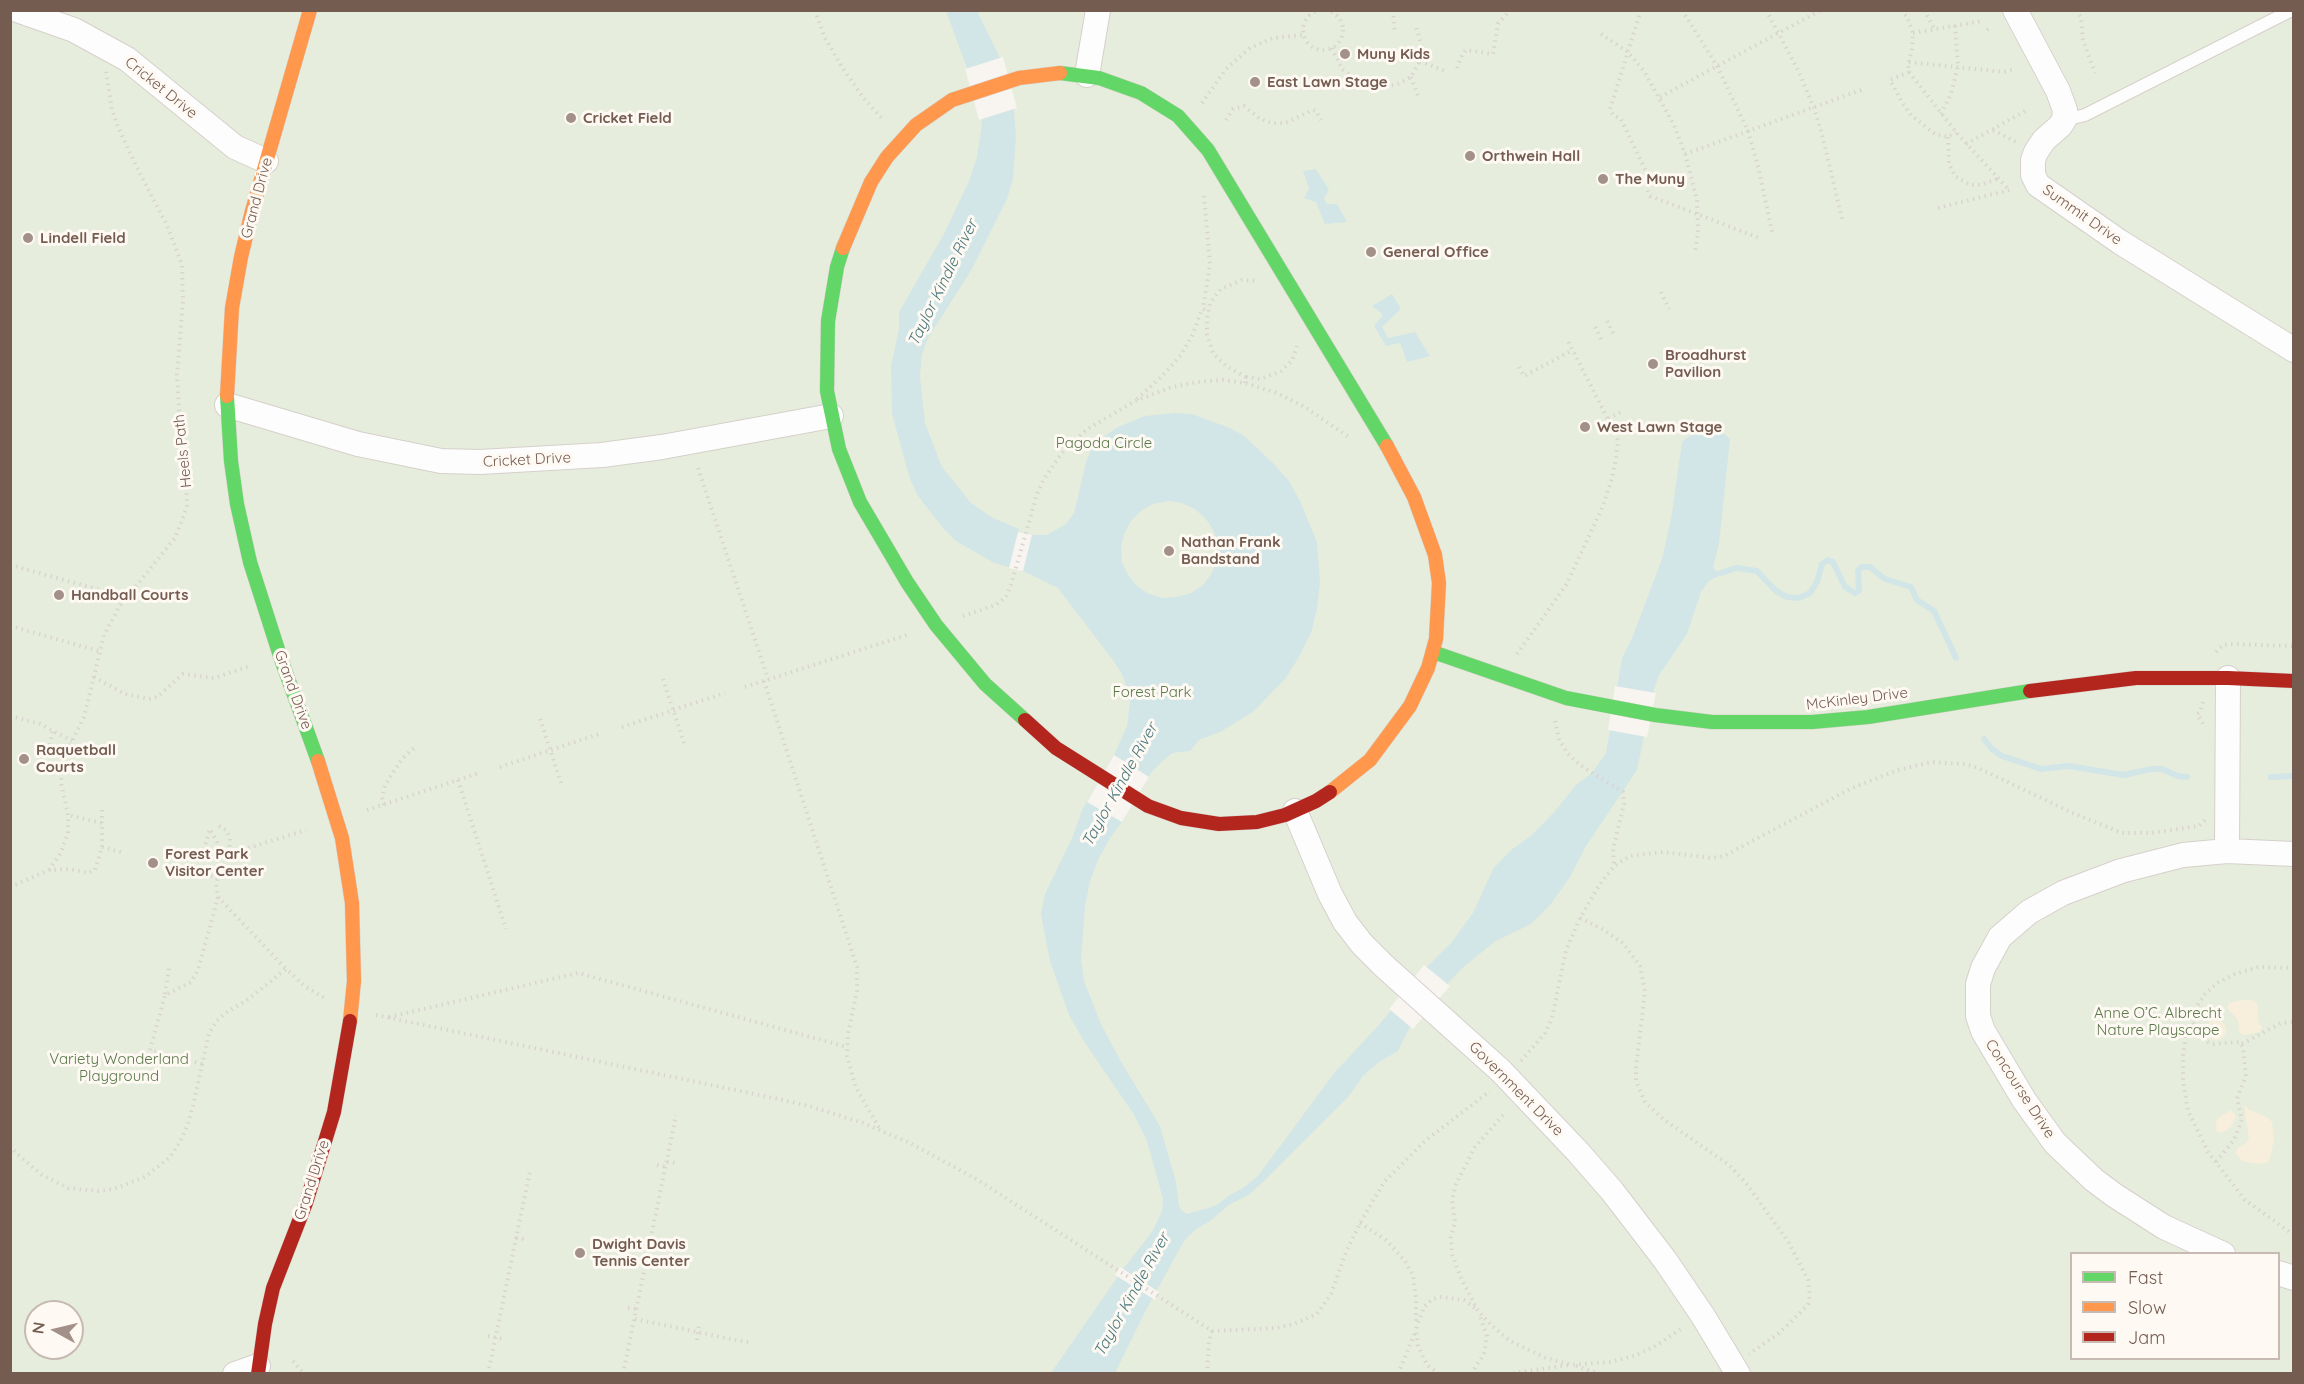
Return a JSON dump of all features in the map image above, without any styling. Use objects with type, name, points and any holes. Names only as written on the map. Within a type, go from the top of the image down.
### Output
[{"type":"street","name":"Cricket Drive","points":[[17,10],[74,30],[127,59],[235,147],[266,161]]},
{"type":"street","name":"Grand Drive","points":[[236,1374],[258,1370],[273,1288],[322,1155],[333,1112],[352,1008],[355,947],[352,903],[337,820],[328,787],[265,611],[250,562],[237,504],[227,405],[232,308],[252,210],[310,10]]},
{"type":"street","points":[[1087,75],[1098,10]]},
{"type":"street","points":[[2015,10],[2058,91],[2064,110],[2064,120]]},
{"type":"street","points":[[1060,73],[1087,75],[1118,83],[1141,93],[1178,116],[1194,132],[1220,167],[1379,433],[1414,497],[1435,555],[1439,583],[1433,652],[1410,706],[1370,760],[1346,781],[1316,801],[1294,812],[1257,822],[1220,824],[1181,818],[1136,799],[1056,748],[1010,708],[962,658],[936,625],[895,562],[860,502],[839,449],[831,416],[826,372],[828,321],[837,267],[848,233],[871,182],[902,139],[934,111],[963,96],[1019,78],[1060,73]]},
{"type":"street","name":"Summit Drive","points":[[2064,120],[2037,149],[2033,160],[2033,175],[2038,185],[2129,248],[2294,350]]},
{"type":"street","name":"Cricket Drive","points":[[227,405],[358,444],[441,461],[480,462],[602,455],[662,447],[831,416]]},
{"type":"street","name":"McKinley Drive","points":[[1433,652],[1538,690],[1655,716],[1712,722],[1812,722],[1868,717],[2052,687],[2136,678],[2294,681]]},
{"type":"street","points":[[2227,851],[2228,678]]},
{"type":"street","name":"Government Drive","points":[[1294,812],[1330,894],[1345,922],[1362,944],[1514,1084],[1612,1191],[1686,1290],[1738,1374]]},
{"type":"street","name":"Concourse Drive","points":[[2219,1252],[2164,1227],[2114,1196],[2055,1143],[2024,1100],[1983,1031],[1978,1016],[1977,1000],[1983,968],[2000,937],[2046,901],[2121,871],[2183,855],[2227,851],[2294,854]]},
{"type":"lane","points":[[2064,120],[2085,115],[2292,10]]},
{"type":"path","points":[[815,10],[825,36],[842,67],[884,121]]},
{"type":"path","points":[[1393,10],[1395,34]]},
{"type":"path","points":[[1457,68],[1466,50],[1493,54],[1498,24],[1510,10]]},
{"type":"path","points":[[1641,10],[1610,109],[1613,115],[1621,119],[1650,180],[1647,189],[1650,196],[1762,239]]},
{"type":"path","points":[[1682,10],[1717,66],[1748,131],[1773,236]]},
{"type":"path","points":[[1766,10],[1780,33],[1814,108],[1826,146],[1842,219]]},
{"type":"path","points":[[1660,97],[1821,10]]},
{"type":"path","points":[[1901,10],[1907,17],[1913,33],[1909,72],[1966,144],[2010,190],[1938,208]]},
{"type":"path","points":[[1924,10],[1935,30]]},
{"type":"path","points":[[2076,10],[2081,18],[2083,40],[2095,73]]},
{"type":"path","points":[[1322,11],[1328,11],[1338,18],[1343,29],[1340,41],[1332,48],[1324,50],[1313,47],[1304,35],[1304,26],[1310,15],[1322,11]]},
{"type":"path","points":[[1913,33],[1982,21]]},
{"type":"path","points":[[1332,48],[1342,69],[1363,84],[1385,87],[1403,82],[1411,77],[1420,62],[1422,47],[1415,24]]},
{"type":"path","points":[[1941,114],[1951,94],[1958,66],[1955,26]]},
{"type":"path","points":[[1602,34],[1628,52],[1644,71],[1660,97],[1685,154],[1697,199],[1695,252]]},
{"type":"path","points":[[1202,103],[1226,69],[1250,48],[1273,38],[1304,35]]},
{"type":"path","points":[[1420,62],[1447,72]]},
{"type":"path","points":[[1910,62],[2004,72],[2014,69]]},
{"type":"path","points":[[1909,72],[1890,80],[1902,104],[1911,115],[1935,134],[1948,137],[1956,132]]},
{"type":"path","name":"Heels Path","points":[[49,870],[65,844],[68,833],[68,815],[61,783],[66,755],[84,717],[99,651],[112,617],[175,538],[187,507],[177,375],[183,283],[177,248],[128,151],[112,110],[106,75]]},
{"type":"path","points":[[1411,77],[1419,98]]},
{"type":"path","points":[[1685,154],[1864,89]]},
{"type":"path","points":[[1226,120],[1233,109],[1244,106],[1259,118],[1271,123],[1285,123],[1313,110],[1317,111],[1321,120]]},
{"type":"path","points":[[1966,144],[2025,111]]},
{"type":"path","points":[[1992,129],[2021,145]]},
{"type":"path","points":[[1948,137],[1949,164],[1956,177],[1970,185],[1980,185],[2000,178]]},
{"type":"path","points":[[1207,191],[1204,203],[1210,264],[1205,310],[1207,335],[1214,353],[1226,366],[1246,377],[1268,377],[1281,371],[1292,361],[1298,342]]},
{"type":"path","points":[[958,618],[1001,602],[1009,592],[1037,494],[1061,454],[1086,430],[1134,401],[1164,375],[1181,355],[1215,296],[1229,284],[1242,280],[1262,282]]},
{"type":"path","points":[[1661,292],[1669,309]]},
{"type":"path","points":[[1607,321],[1615,337]]},
{"type":"path","points":[[1595,327],[1603,343]]},
{"type":"path","points":[[1515,658],[1566,585],[1602,506],[1612,478],[1618,441],[1568,341]]},
{"type":"path","points":[[1519,367],[1524,376],[1573,350]]},
{"type":"path","points":[[1245,383],[1246,377]]},
{"type":"path","points":[[1134,401],[1172,387],[1197,382],[1223,380],[1245,383],[1277,393],[1305,407],[1347,436],[1357,439]]},
{"type":"path","points":[[1608,418],[1622,412]]},
{"type":"path","points":[[698,468],[857,967],[857,991],[847,1047],[849,1066],[856,1088],[880,1130]]},
{"type":"path","points":[[10,565],[126,597]]},
{"type":"path","points":[[10,626],[99,651]]},
{"type":"path","points":[[745,687],[914,633]]},
{"type":"path","points":[[2214,656],[2216,650],[2223,645],[2294,646]]},
{"type":"path","points":[[94,677],[125,694],[149,699],[157,697],[183,674],[214,678],[250,666]]},
{"type":"path","points":[[663,679],[684,742]]},
{"type":"path","points":[[622,727],[725,693]]},
{"type":"path","points":[[10,716],[53,730],[72,741]]},
{"type":"path","points":[[1556,716],[1555,726],[1559,739],[1568,754],[1580,765],[1623,792],[1624,804],[1613,849],[1614,866]]},
{"type":"path","points":[[540,719],[561,783]]},
{"type":"path","points":[[35,769],[44,771],[53,730]]},
{"type":"path","points":[[500,767],[602,733]]},
{"type":"path","points":[[384,805],[382,797],[385,785],[402,759],[416,746]]},
{"type":"path","points":[[40,750],[48,752]]},
{"type":"path","points":[[1521,1060],[1545,1033],[1552,1018],[1566,950],[1580,918],[1600,884],[1614,866],[1630,856],[1650,852],[1712,858],[1724,856],[1852,788],[1932,762],[1957,763],[1978,768],[2073,813],[2122,833],[2151,833],[2195,826]]},
{"type":"path","points":[[368,810],[479,773]]},
{"type":"path","points":[[458,780],[506,929]]},
{"type":"path","points":[[10,887],[49,870],[70,869],[92,872],[102,847],[102,810]]},
{"type":"path","points":[[68,815],[102,823]]},
{"type":"path","points":[[165,995],[191,982],[195,977],[218,897],[218,878],[228,860],[231,842],[226,830],[219,825]]},
{"type":"path","points":[[191,871],[195,855],[202,856],[210,829],[228,860]]},
{"type":"path","points":[[228,860],[239,851],[306,830]]},
{"type":"path","points":[[102,847],[124,853]]},
{"type":"path","points":[[183,868],[218,878]]},
{"type":"path","points":[[218,897],[286,969],[313,993],[332,1001]]},
{"type":"path","points":[[1580,918],[1623,943],[1640,966],[1645,991],[1636,1080],[1645,1102],[1662,1119],[1729,1165],[1746,1183],[1789,1243],[1808,1280],[1810,1295],[1808,1304],[1792,1321],[1754,1351]]},
{"type":"path","points":[[2294,968],[2271,966],[2253,969],[2217,983],[2205,994],[2189,1018],[2183,1054],[2186,1100],[2196,1131],[2215,1163],[2245,1200],[2294,1235]]},
{"type":"path","points":[[169,968],[165,995],[150,1050],[202,1064]]},
{"type":"path","points":[[10,1146],[17,1155],[42,1175],[68,1188],[98,1191],[131,1184],[145,1177],[170,1156],[180,1142],[191,1115],[209,1034],[216,1022],[224,1014],[262,990],[286,969]]},
{"type":"path","points":[[387,1018],[578,973],[847,1047]]},
{"type":"path","points":[[369,1014],[793,1102],[880,1130],[978,1180],[1212,1331],[1276,1328],[1294,1324],[1317,1314],[1331,1294],[1360,1222],[1384,1182],[1425,1141],[1485,1095]]},
{"type":"path","points":[[2189,1018],[2208,1042],[2213,1044],[2231,1041],[2242,1044],[2281,1023],[2294,1022]]},
{"type":"path","points":[[2215,1163],[2234,1140],[2242,1119],[2237,1099],[2246,1076],[2242,1044]]},
{"type":"path","points":[[623,1374],[676,1115]]},
{"type":"path","points":[[1471,1374],[1484,1354],[1486,1336],[1478,1311],[1452,1254],[1451,1237],[1455,1222],[1452,1200],[1456,1184],[1475,1147],[1503,1115]]},
{"type":"path","points":[[657,1165],[675,1163]]},
{"type":"path","points":[[488,1374],[530,1171]]},
{"type":"path","points":[[1360,1222],[1386,1240],[1405,1261],[1413,1275],[1418,1346],[1427,1365],[1439,1374]]},
{"type":"path","points":[[511,1224],[519,1225]]},
{"type":"path","points":[[516,1238],[524,1239]]},
{"type":"path","points":[[646,1262],[655,1264]]},
{"type":"path","points":[[1398,1374],[1408,1353],[1424,1306],[1432,1299],[1441,1297],[1464,1300],[1510,1341],[1546,1358],[1600,1374]]},
{"type":"path","points":[[628,1308],[636,1309]]},
{"type":"path","points":[[635,1319],[750,1342]]},
{"type":"path","points":[[697,1340],[699,1325]]},
{"type":"path","points":[[1507,1374],[1610,1362],[1634,1356],[1654,1347],[1685,1326]]},
{"type":"path","points":[[1207,1374],[1209,1341],[1212,1331]]},
{"type":"path","points":[[488,1336],[504,1339]]},
{"type":"path","points":[[292,1361],[304,1374]]},
{"type":"path","points":[[370,1374],[379,1374]]},
{"type":"green space","name":"Forest Park","points":[[10,11],[2293,11],[2293,1373],[11,1373]]},
{"type":"sand","points":[[2249,999],[2257,1003],[2258,1021],[2262,1027],[2259,1032],[2244,1035],[2240,1033],[2238,1020],[2227,1008],[2229,1003]]},
{"type":"sand","points":[[2212,1020],[2220,1020],[2226,1026],[2226,1034],[2220,1040],[2212,1040],[2206,1034],[2206,1026]]},
{"type":"sand","points":[[2244,1104],[2249,1110],[2267,1117],[2272,1122],[2274,1140],[2269,1162],[2259,1164],[2242,1161],[2236,1153],[2249,1138]]},
{"type":"sand","points":[[2231,1110],[2236,1116],[2231,1127],[2223,1132],[2217,1132],[2217,1119]]},
{"type":"water","name":"Taylor Kindle River","points":[[946,11],[977,11],[1000,58],[1014,109],[1016,136],[1013,179],[1007,199],[972,269],[928,338],[922,354],[920,376],[925,423],[942,467],[971,503],[993,518],[1019,529],[1019,532],[1047,535],[1066,524],[1074,513],[1086,462],[1091,450],[1105,436],[1116,428],[1144,416],[1192,414],[1243,435],[1274,464],[1289,481],[1317,542],[1320,583],[1317,609],[1311,633],[1285,679],[1253,712],[1220,732],[1199,740],[1190,751],[1172,753],[1153,770],[1110,838],[1090,881],[1085,907],[1081,959],[1084,981],[1101,1024],[1160,1126],[1176,1182],[1179,1206],[1187,1214],[1215,1206],[1258,1176],[1335,1072],[1451,943],[1473,913],[1493,869],[1511,850],[1532,835],[1576,785],[1592,773],[1606,753],[1622,658],[1662,559],[1671,519],[1682,442],[1702,427],[1709,426],[1716,426],[1730,439],[1719,544],[1713,567],[1716,571],[1729,571],[1709,581],[1701,592],[1687,634],[1659,675],[1637,770],[1586,846],[1570,877],[1550,905],[1531,924],[1494,942],[1459,971],[1410,1027],[1398,1051],[1379,1062],[1363,1076],[1349,1096],[1264,1181],[1250,1194],[1229,1205],[1195,1230],[1184,1241],[1115,1373],[1051,1373],[1123,1269],[1152,1232],[1162,1211],[1163,1199],[1147,1141],[1133,1113],[1085,1043],[1069,1015],[1050,961],[1041,914],[1045,894],[1072,838],[1083,808],[1114,755],[1127,726],[1130,702],[1128,690],[1121,672],[1058,588],[1023,571],[994,563],[956,541],[943,528],[918,496],[910,479],[892,414],[891,366],[899,329],[899,312],[944,234],[969,181],[977,157],[982,119],[967,68]],"holes":[[[1168,501],[1182,503],[1195,509],[1214,531],[1217,545],[1216,559],[1212,573],[1203,585],[1191,593],[1163,598],[1149,594],[1137,586],[1128,575],[1122,562],[1121,548],[1124,534],[1131,521],[1141,511],[1153,504]]]},
{"type":"water","points":[[1316,169],[1329,190],[1324,198],[1327,204],[1337,204],[1347,222],[1325,224],[1316,202],[1304,198],[1309,188],[1303,171]]},
{"type":"water","points":[[1392,294],[1401,309],[1382,327],[1388,338],[1415,332],[1430,356],[1407,362],[1400,343],[1386,346],[1374,326],[1383,315],[1372,306]]},
{"type":"pier","points":[[1003,57],[1017,108],[979,120],[965,69]]},
{"type":"pier","points":[[1018,532],[1032,535],[1023,571],[1009,568]]},
{"type":"pier","points":[[1615,686],[1656,693],[1647,737],[1608,730]]},
{"type":"pier","points":[[1114,755],[1149,777],[1122,822],[1087,802]]},
{"type":"pier","points":[[1424,965],[1450,986],[1413,1029],[1389,1009]]},
{"type":"pier","points":[[1120,1267],[1159,1292],[1155,1300],[1115,1275]]},
{"type":"waterway","points":[[1721,573],[1736,568],[1757,571],[1776,591],[1787,597],[1799,598],[1810,593],[1817,582],[1822,564],[1828,560],[1833,562],[1845,587],[1855,593],[1859,591],[1858,571],[1861,567],[1870,567],[1885,579],[1911,587],[1917,600],[1934,611],[1956,658]]},
{"type":"waterway","points":[[1984,739],[2002,756],[2041,769],[2068,766],[2124,775],[2162,769],[2187,777]]},
{"type":"waterway","points":[[2271,777],[2294,776]]},
{"type":"traffic: fast","points":[[1060,73],[1099,78],[1141,93],[1178,116],[1208,150],[1387,446]]},
{"type":"traffic: fast","points":[[843,248],[837,267],[828,321],[827,391],[839,449],[860,502],[907,582],[936,625],[985,684],[1025,720]]},
{"type":"traffic: fast","points":[[227,396],[231,461],[237,504],[250,562],[281,659],[318,761]]},
{"type":"traffic: fast","points":[[1433,652],[1566,698],[1655,715],[1712,722],[1812,722],[1868,717],[2030,691]]},
{"type":"traffic: slow","points":[[227,396],[232,308],[241,257],[310,10]]},
{"type":"traffic: slow","points":[[843,248],[871,182],[887,157],[916,125],[952,100],[1019,78],[1060,73]]},
{"type":"traffic: slow","points":[[1330,792],[1370,760],[1410,706],[1428,668],[1436,639],[1439,583],[1435,555],[1414,497],[1387,446]]},
{"type":"traffic: slow","points":[[318,761],[342,838],[352,903],[354,981],[350,1021]]},
{"type":"traffic: jam","points":[[2030,691],[2136,678],[2294,681]]},
{"type":"traffic: jam","points":[[1025,720],[1056,748],[1148,806],[1181,818],[1219,824],[1257,822],[1285,815],[1330,792]]},
{"type":"traffic: jam","points":[[258,1374],[273,1288],[306,1203],[334,1112],[350,1021]]},
{"type":"place","name":"Muny Kids","points":[[1345,54]]},
{"type":"place","name":"East Lawn Stage","points":[[1255,82]]},
{"type":"place","name":"Cricket Field","points":[[571,118]]},
{"type":"place","name":"Orthwein Hall","points":[[1470,156]]},
{"type":"place","name":"The Muny","points":[[1603,179]]},
{"type":"place","name":"Lindell Field","points":[[28,238]]},
{"type":"place","name":"General Office","points":[[1371,252]]},
{"type":"place","name":"Broadhurst Pavilion","points":[[1653,364]]},
{"type":"place","name":"West Lawn Stage","points":[[1585,427]]},
{"type":"place","name":"Nathan Frank Bandstand","points":[[1169,551]]},
{"type":"place","name":"Handball Courts","points":[[59,595]]},
{"type":"place","name":"Raquetball Courts","points":[[24,759]]},
{"type":"place","name":"Forest Park Visitor Center","points":[[153,863]]},
{"type":"place","name":"Dwight Davis Tennis Center","points":[[580,1253]]},
{"type":"park label","name":"Pagoda Circle","points":[[1104,443]]},
{"type":"park label","name":"Anne O’C. Albrecht Nature Playscape","points":[[2158,1022]]},
{"type":"park label","name":"Variety Wonderland Playground","points":[[119,1068]]}]
